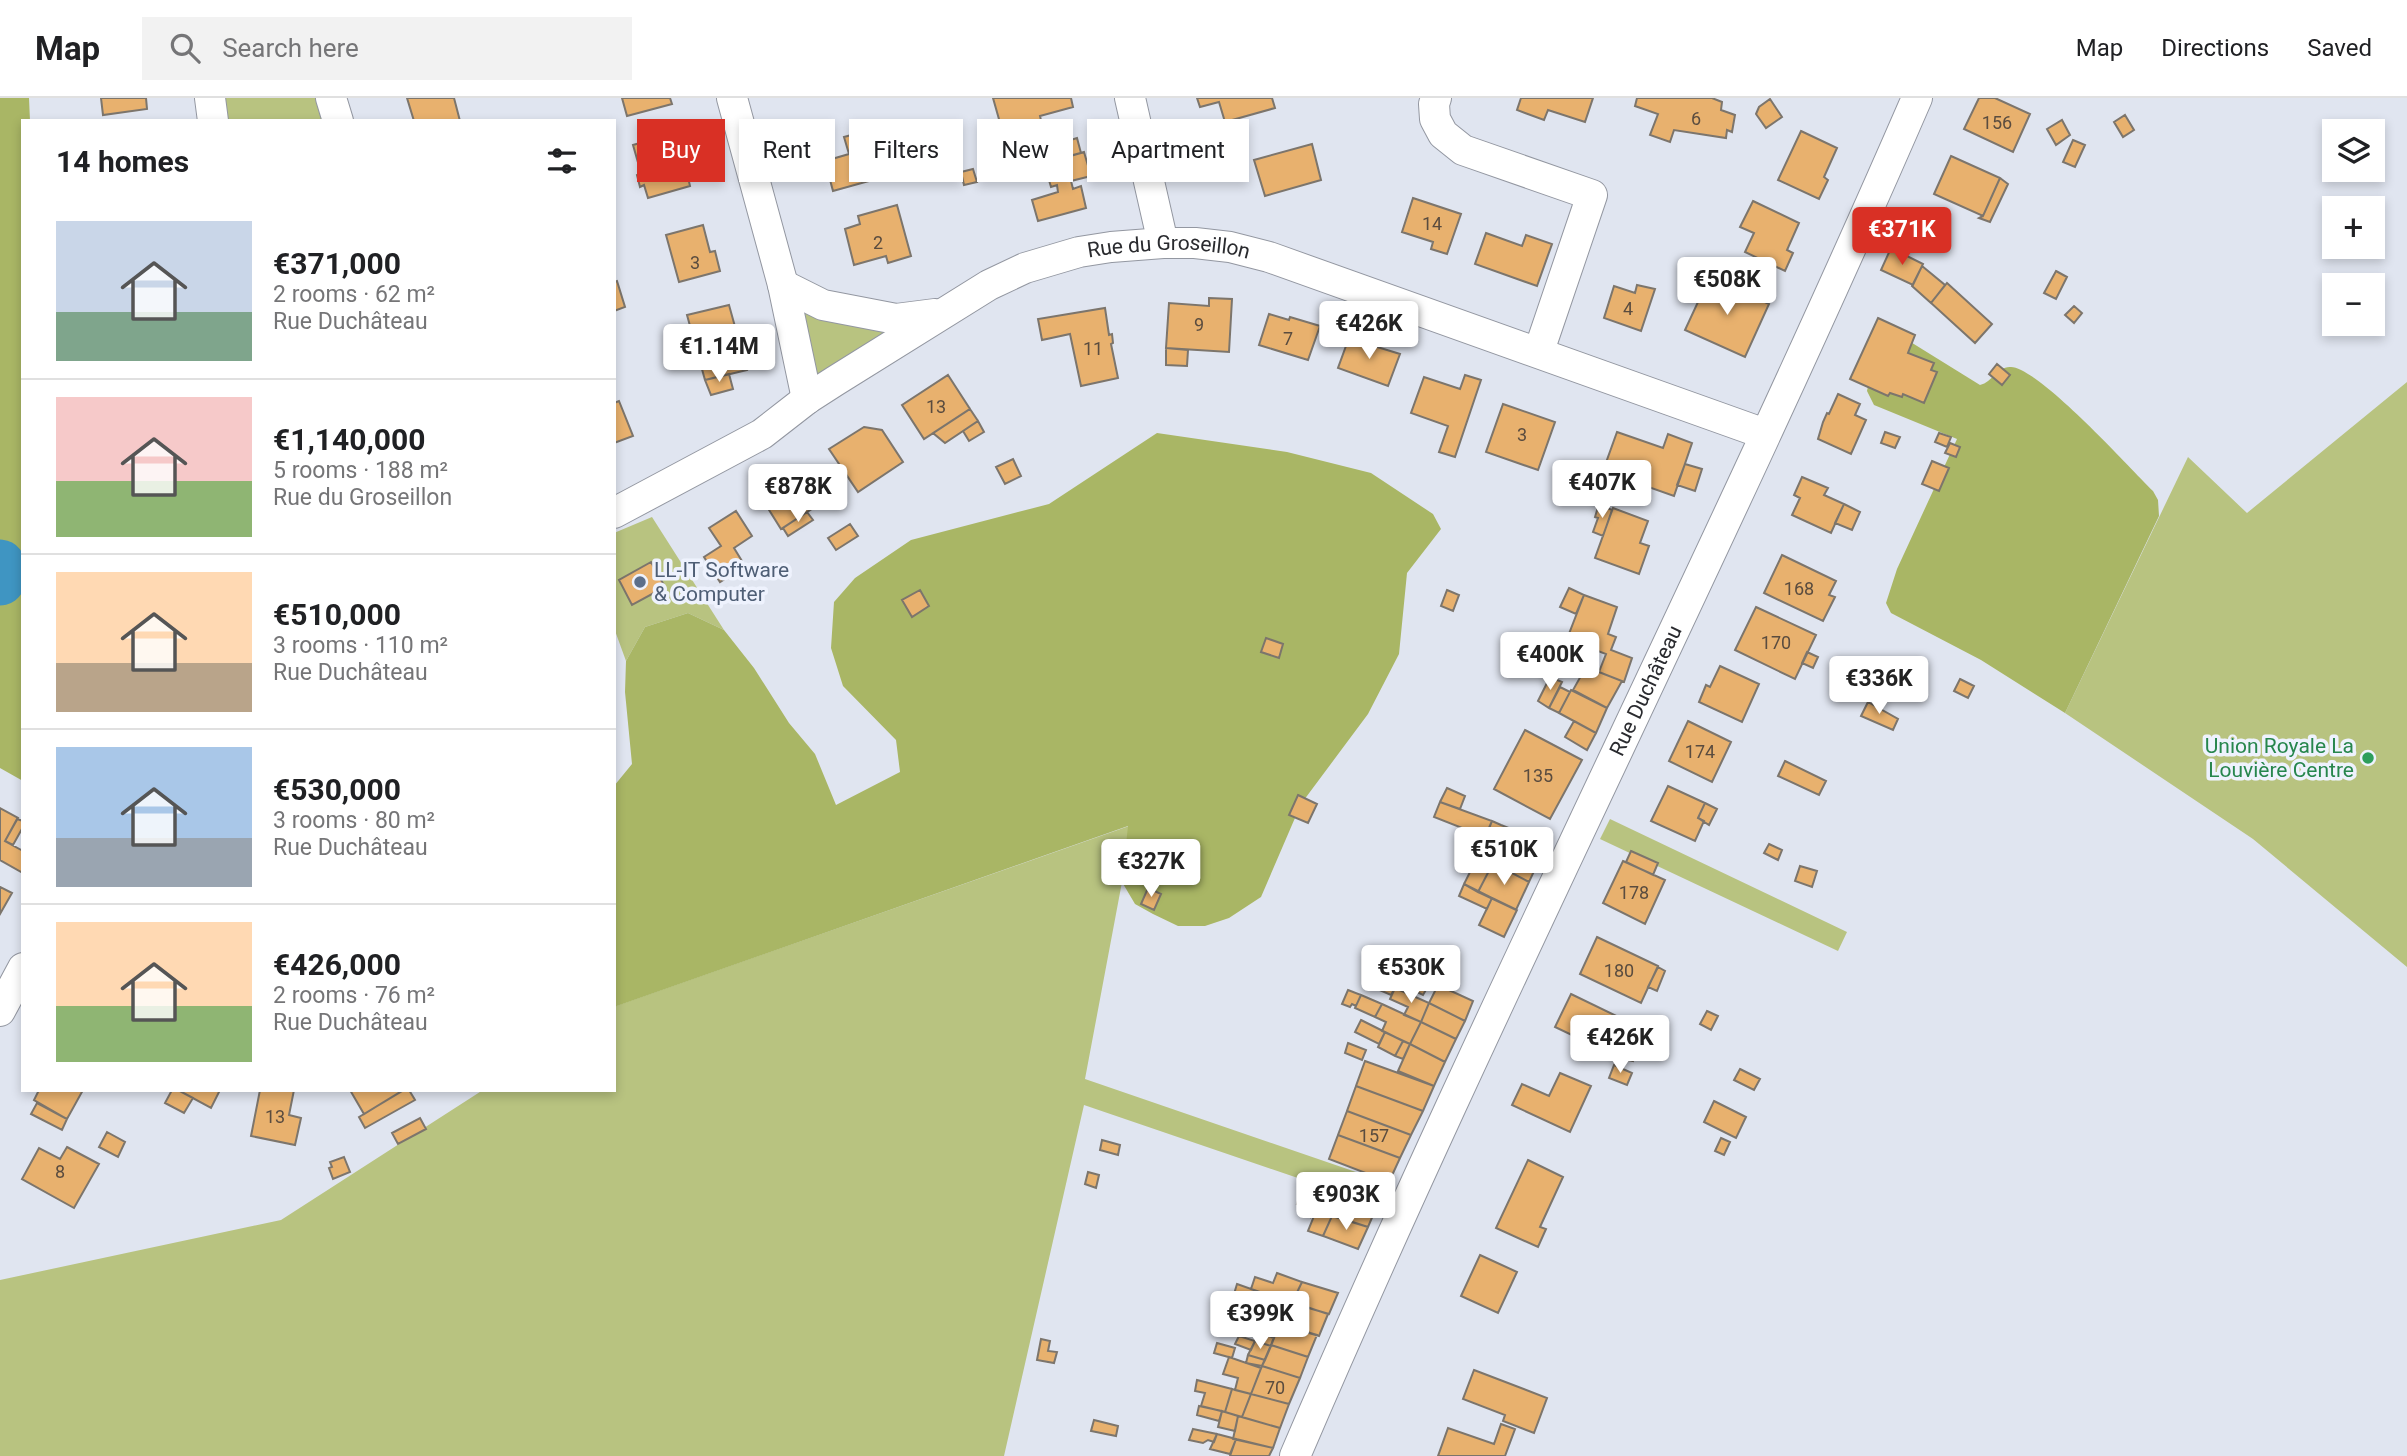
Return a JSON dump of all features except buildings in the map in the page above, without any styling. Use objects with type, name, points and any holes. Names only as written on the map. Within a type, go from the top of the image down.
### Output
[{"type":"street","points":[[210,98],[213,119]]},
{"type":"street","points":[[331,98],[337,119]]},
{"type":"street","points":[[732,98],[783,285],[807,399]]},
{"type":"street","points":[[1130,98],[1163,243]]},
{"type":"street","points":[[1436,98],[1435,120],[1443,134],[1463,150],[1592,195],[1539,351]]},
{"type":"street","name":"Rue Duchâteau","points":[[1295,1456],[1370,1281],[1838,280],[1917,98]]},
{"type":"street","name":"Rue du Groseillon","points":[[616,512],[762,434],[807,399],[989,285],[1025,268],[1060,257],[1111,247],[1163,243],[1218,246],[1269,257],[1539,351],[1765,434]]},
{"type":"street","points":[[783,285],[823,304],[896,319],[946,312]]},
{"type":"street","points":[[0,1011],[21,972]]},
{"type":"green space","points":[[0,98],[29,98],[30,119],[21,119],[21,780],[0,768]]},
{"type":"green space","points":[[210,98],[331,98],[337,119],[213,119]]},
{"type":"green space","points":[[805,310],[895,333],[823,380],[813,373],[803,320]]},
{"type":"green space","points":[[1909,341],[1980,385],[2006,367],[2024,372],[2042,383],[2084,420],[2153,491],[2158,500],[2159,516],[2065,713],[1981,660],[1891,613],[1886,603],[1897,569],[1957,439],[1874,405],[1867,391],[1872,367]]},
{"type":"green space","points":[[2407,382],[2407,967],[2253,839],[2065,713],[2188,457],[2247,513]]},
{"type":"green space","points":[[1157,433],[1287,452],[1371,473],[1433,514],[1441,529],[1407,573],[1399,654],[1368,714],[1301,804],[1261,897],[1229,918],[1205,926],[1178,926],[1153,914],[1135,904],[1122,882],[1128,826],[616,1006],[616,784],[632,764],[625,692],[626,661],[645,627],[688,613],[724,630],[754,668],[789,723],[815,754],[836,805],[900,772],[896,740],[843,686],[831,648],[834,602],[855,578],[911,540],[1049,504]]},
{"type":"green space","points":[[652,517],[724,630],[688,613],[645,627],[626,661],[616,634],[616,532]]},
{"type":"green space","points":[[1610,819],[1847,932],[1838,951],[1600,839]]},
{"type":"green space","points":[[1129,826],[1122,882],[1085,1079],[1388,1183],[1380,1206],[1084,1105],[1004,1456],[0,1456],[0,1280],[281,1220],[480,1092],[616,1092],[616,1006]]},
{"type":"waterway","points":[[0,565],[3,575],[0,580]]},
{"type":"place","name":"LL-IT Software & Computer","points":[[640,582]]},
{"type":"place","name":"Union Royale La Louvière Centre","points":[[2368,758]]}]
